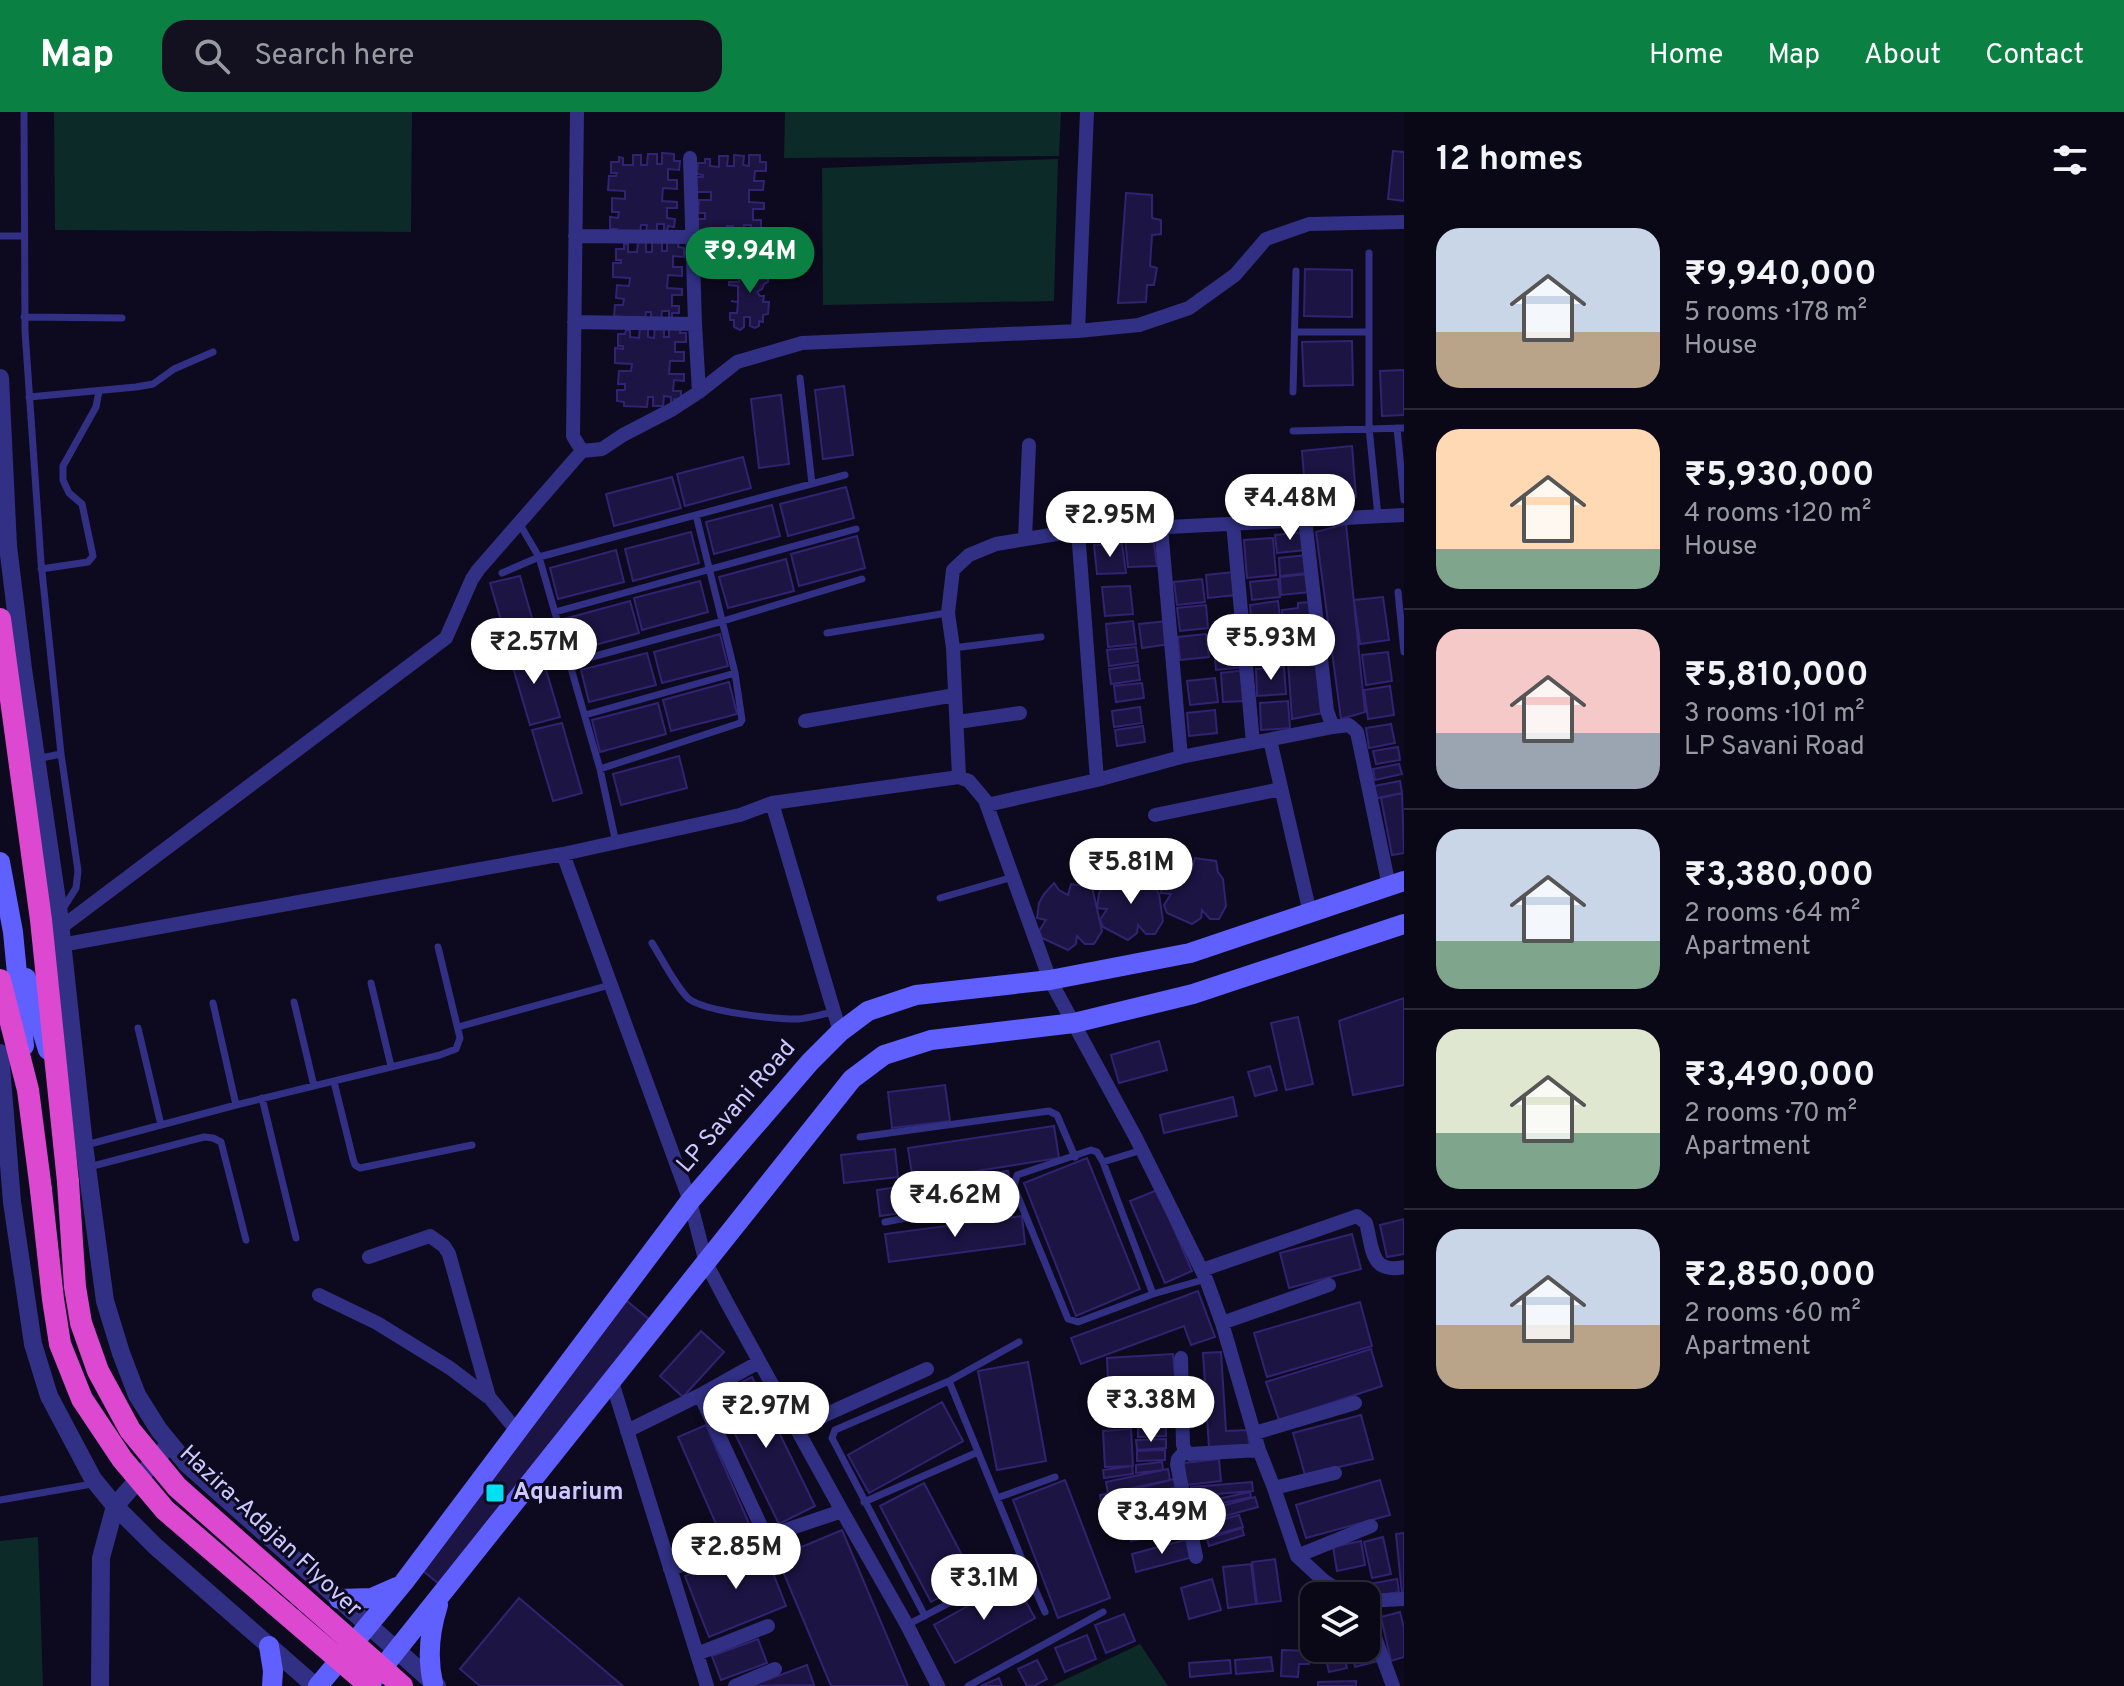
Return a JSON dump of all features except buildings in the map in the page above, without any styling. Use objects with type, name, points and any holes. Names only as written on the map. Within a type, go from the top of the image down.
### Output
[{"type":"highway","name":"Hazira-Adajan Flyover","points":[[0,619],[41,920],[68,1182],[75,1287],[81,1323],[98,1371],[130,1430],[177,1487],[402,1686]]},
{"type":"highway","name":"Hazira-Adajan Flyover","points":[[0,980],[28,1090],[60,1344],[82,1399],[122,1459],[165,1510],[369,1686]]},
{"type":"main road","points":[[0,862],[13,932],[28,1090]]},
{"type":"main road","name":"LP Savani Road","points":[[316,1686],[404,1582],[690,1201],[810,1062],[840,1032],[868,1011],[916,995],[1050,980],[1190,953],[1397,883]]},
{"type":"main road","points":[[369,1686],[852,1079],[884,1055],[931,1040],[1074,1023],[1193,994],[1404,924]]},
{"type":"main road","points":[[13,932],[56,1078]]},
{"type":"main road","points":[[339,1599],[372,1598],[404,1582]]},
{"type":"main road","points":[[435,1684],[430,1671],[430,1647],[441,1597]]},
{"type":"main road","points":[[269,1646],[272,1686]]},
{"type":"street","points":[[577,112],[573,436],[582,451]]},
{"type":"street","points":[[1078,331],[1087,112]]},
{"type":"street","points":[[690,158],[699,392]]},
{"type":"street","points":[[60,929],[446,638],[472,579],[582,451],[602,449],[673,409],[737,362],[802,343],[1078,331],[1139,325],[1189,308],[1235,275],[1266,239],[1309,224],[1404,222]]},
{"type":"street","points":[[575,236],[692,237]]},
{"type":"street","points":[[574,322],[695,324]]},
{"type":"street","points":[[0,378],[8,546],[60,929],[84,1145],[107,1311],[137,1395],[159,1430],[187,1464],[435,1684]]},
{"type":"street","points":[[1025,539],[1029,445]]},
{"type":"street","points":[[959,777],[958,722],[948,613],[953,570],[969,555],[996,544],[1078,531],[1404,515]]},
{"type":"street","points":[[1305,519],[1327,711],[1333,727]]},
{"type":"street","points":[[1233,523],[1253,743]]},
{"type":"street","points":[[1161,527],[1181,757]]},
{"type":"street","points":[[1078,531],[1097,780]]},
{"type":"street","points":[[805,721],[955,695]]},
{"type":"street","points":[[958,722],[1020,713]]},
{"type":"street","points":[[987,805],[1181,757],[1349,725],[1357,732],[1397,883]]},
{"type":"street","points":[[1270,740],[1310,913]]},
{"type":"street","points":[[60,929],[563,854],[740,815],[772,803],[959,777],[969,781],[985,800],[1050,980],[1142,1150],[1204,1275],[1222,1323],[1259,1450],[1297,1556],[1326,1582]]},
{"type":"street","points":[[1155,815],[1281,789]]},
{"type":"street","points":[[772,803],[840,1032]]},
{"type":"street","points":[[563,854],[690,1201],[706,1263],[938,1686]]},
{"type":"street","points":[[1,1064],[6,1194],[33,1344],[49,1396],[97,1483],[115,1506],[155,1546],[316,1686]]},
{"type":"street","points":[[1204,1275],[1357,1216],[1366,1223],[1376,1261],[1381,1267],[1404,1267]]},
{"type":"street","points":[[369,1257],[430,1236],[444,1246],[449,1254],[489,1397]]},
{"type":"street","points":[[1222,1323],[1329,1285]]},
{"type":"street","points":[[319,1295],[377,1323],[450,1368],[489,1397],[517,1431]]},
{"type":"street","points":[[1181,1358],[1185,1451],[1190,1454],[1259,1450]]},
{"type":"street","points":[[627,1431],[759,1362]]},
{"type":"street","points":[[796,1428],[927,1369]]},
{"type":"street","points":[[612,1382],[707,1686]]},
{"type":"street","points":[[700,1395],[766,1537]]},
{"type":"street","points":[[1255,1433],[1355,1403]]},
{"type":"street","points":[[100,1686],[101,1558],[115,1506],[170,1443]]},
{"type":"street","points":[[1185,1451],[1177,1464],[1196,1557]]},
{"type":"street","points":[[1274,1488],[1335,1473]]},
{"type":"street","points":[[670,1569],[842,1511]]},
{"type":"street","points":[[1297,1556],[1371,1526]]},
{"type":"street","points":[[1380,1600],[1404,1599]]},
{"type":"street","points":[[697,1654],[768,1626]]},
{"type":"street","points":[[1380,1651],[1393,1686]]},
{"type":"street","points":[[735,1686],[775,1669]]},
{"type":"lane","points":[[24,112],[24,317],[41,569],[78,881],[60,929]]},
{"type":"lane","points":[[0,236],[24,236]]},
{"type":"lane","points":[[1369,253],[1369,428],[1378,516]]},
{"type":"lane","points":[[1293,392],[1296,271]]},
{"type":"lane","points":[[24,317],[122,318]]},
{"type":"lane","points":[[1295,332],[1369,332]]},
{"type":"lane","points":[[29,397],[153,384],[174,369],[213,352]]},
{"type":"lane","points":[[800,378],[812,484]]},
{"type":"lane","points":[[41,569],[88,562],[93,556],[82,504],[69,493],[63,480],[63,466],[96,407],[99,391]]},
{"type":"lane","points":[[1293,431],[1401,428],[1404,500]]},
{"type":"lane","points":[[502,573],[539,557],[845,475]]},
{"type":"lane","points":[[600,769],[740,723],[742,715],[735,673],[696,515]]},
{"type":"lane","points":[[519,523],[539,557],[600,769],[616,843]]},
{"type":"lane","points":[[555,612],[856,529]]},
{"type":"lane","points":[[570,663],[862,579]]},
{"type":"lane","points":[[1398,592],[1404,650]]},
{"type":"lane","points":[[827,633],[948,613]]},
{"type":"lane","points":[[953,648],[1041,637]]},
{"type":"lane","points":[[585,715],[735,673]]},
{"type":"lane","points":[[35,759],[61,754]]},
{"type":"lane","points":[[940,898],[1013,877]]},
{"type":"lane","points":[[652,943],[685,995],[700,1005],[730,1012],[802,1019],[834,1012]]},
{"type":"lane","points":[[84,1145],[456,1049],[460,1043],[458,1027],[438,947]]},
{"type":"lane","points":[[371,983],[391,1066]]},
{"type":"lane","points":[[458,1027],[611,985]]},
{"type":"lane","points":[[294,1002],[314,1086]]},
{"type":"lane","points":[[213,1003],[236,1105]]},
{"type":"lane","points":[[138,1028],[161,1125]]},
{"type":"lane","points":[[334,1082],[353,1159],[360,1168],[472,1145]]},
{"type":"lane","points":[[262,1098],[296,1238]]},
{"type":"lane","points":[[860,1137],[1049,1111],[1057,1115],[1075,1157]]},
{"type":"lane","points":[[87,1167],[204,1137],[213,1138],[221,1142],[246,1240]]},
{"type":"lane","points":[[1153,1294],[1103,1162],[1093,1150],[1017,1175],[1014,1187],[1068,1319],[1078,1322],[1204,1275]]},
{"type":"lane","points":[[1103,1162],[1142,1150]]},
{"type":"lane","points":[[885,1222],[1018,1197]]},
{"type":"lane","points":[[925,1616],[832,1438],[835,1430],[949,1381],[1019,1342]]},
{"type":"lane","points":[[949,1381],[1045,1612]]},
{"type":"lane","points":[[864,1502],[978,1452]]},
{"type":"lane","points":[[997,1498],[1055,1477]]},
{"type":"lane","points":[[0,1500],[97,1483]]},
{"type":"lane","points":[[907,1625],[1024,1564]]},
{"type":"lane","points":[[968,1686],[1103,1612]]},
{"type":"green space","points":[[54,112],[412,112],[411,232],[55,230]]},
{"type":"green space","points":[[785,112],[1061,112],[1059,156],[784,158]]},
{"type":"green space","points":[[1058,159],[1054,301],[823,305],[822,168]]},
{"type":"green space","points":[[38,1537],[43,1686],[0,1686],[0,1541]]},
{"type":"green space","points":[[1140,1644],[1168,1686],[1052,1686]]},
{"type":"place","name":"Aquarium","points":[[495,1493]]}]
